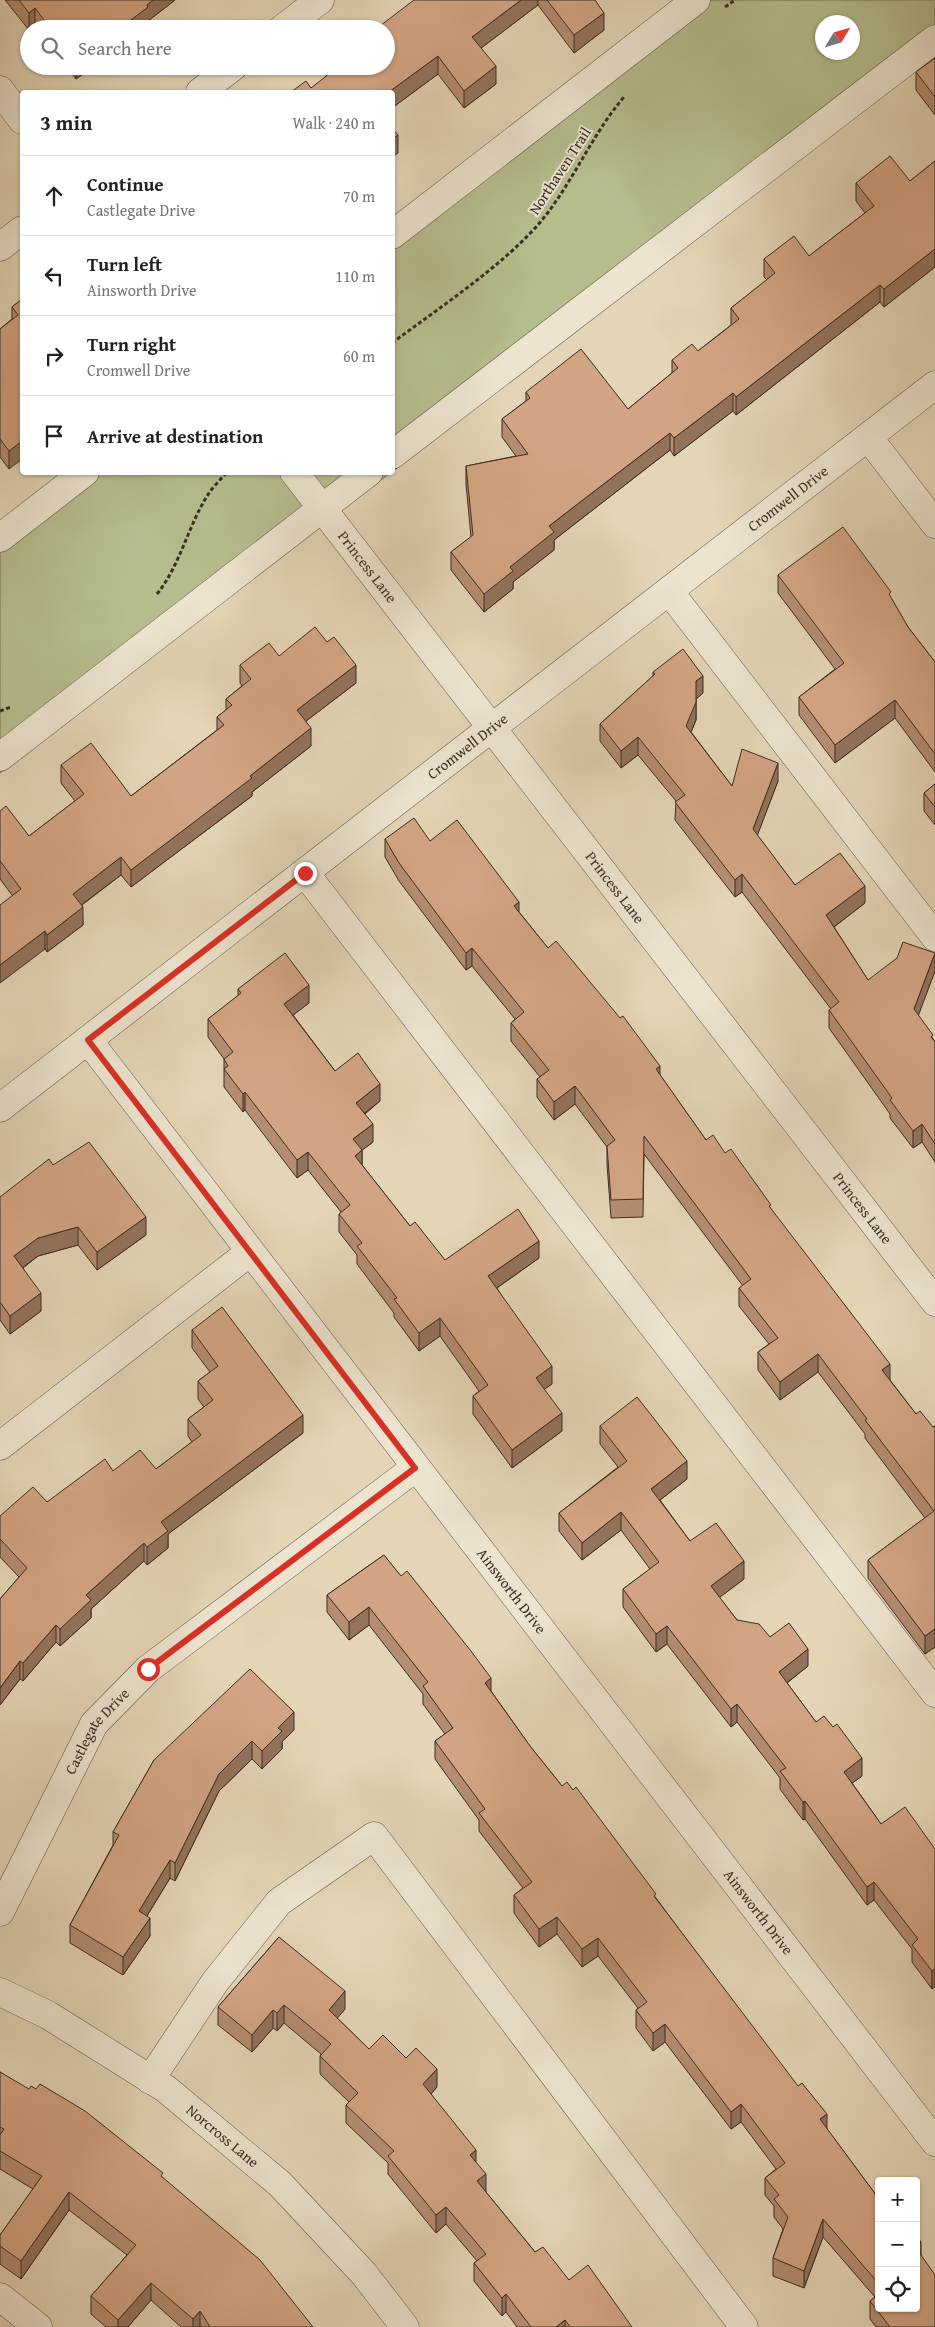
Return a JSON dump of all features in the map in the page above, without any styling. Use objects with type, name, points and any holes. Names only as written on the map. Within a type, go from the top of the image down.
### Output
[{"type":"street","points":[[294,20],[320,0]]},
{"type":"street","points":[[395,233],[708,5]]},
{"type":"street","points":[[395,453],[935,40]]},
{"type":"street","points":[[203,90],[222,75]]},
{"type":"street","points":[[0,90],[20,117]]},
{"type":"street","points":[[0,247],[20,232]]},
{"type":"street","name":"Cromwell Drive","points":[[0,1108],[935,385]]},
{"type":"street","points":[[868,437],[935,524]]},
{"type":"street","points":[[0,538],[81,475]]},
{"type":"street","name":"Princess Lane","points":[[296,475],[935,1302]]},
{"type":"street","points":[[0,758],[365,475]]},
{"type":"street","points":[[669,591],[935,937]]},
{"type":"street","points":[[305,873],[935,1693]]},
{"type":"street","name":"Ainsworth Drive","points":[[88,1040],[415,1468],[935,2142]]},
{"type":"street","points":[[0,1446],[250,1252]]},
{"type":"street","name":"Castlegate Drive","points":[[0,1912],[94,1724],[148,1669],[415,1468]]},
{"type":"street","points":[[150,2080],[215,1982],[279,1902],[374,1836],[744,2327]]},
{"type":"street","name":"Norcross Lane","points":[[0,1992],[48,2015],[166,2090],[280,2184],[364,2274],[405,2327]]},
{"type":"street","points":[[0,2296],[38,2327]]},
{"type":"path","points":[[708,5],[735,0]]},
{"type":"path","name":"Northaven Trail","points":[[395,341],[502,259],[537,226],[562,191],[610,114],[628,92]]},
{"type":"path","points":[[154,599],[180,555],[194,522],[210,492],[224,475]]},
{"type":"path","points":[[0,711],[15,706]]},
{"type":"green space","points":[[702,0],[935,0],[935,53],[395,469],[395,236]]},
{"type":"green space","points":[[86,475],[387,475],[0,773],[0,541]]},
{"type":"building","points":[[19,0],[153,0],[147,5],[148,7],[131,20],[44,20],[35,8],[29,13]]},
{"type":"building","points":[[414,0],[521,0],[472,37],[496,66],[464,91],[438,56],[392,90],[294,90],[306,81],[311,88],[328,75],[395,75],[395,20],[388,20]]},
{"type":"building","points":[[547,0],[595,0],[604,13],[574,35]]},
{"type":"building","points":[[935,58],[935,97],[916,72]]},
{"type":"building","points":[[890,156],[910,181],[935,161],[935,249],[884,289],[880,285],[736,397],[733,393],[674,438],[670,433],[549,526],[554,532],[510,567],[513,571],[484,594],[451,552],[473,535],[466,466],[528,454],[502,419],[530,398],[526,392],[581,349],[628,409],[678,368],[672,360],[692,344],[698,351],[739,319],[731,308],[775,273],[764,259],[794,236],[809,256],[874,206],[856,183]]},
{"type":"building","points":[[20,301],[20,443],[9,451],[0,439],[0,329],[18,315],[12,307]]},
{"type":"building","points":[[843,527],[891,592],[889,594],[908,627],[935,662],[935,754],[895,700],[835,745],[799,697],[844,663],[778,575]]},
{"type":"building","points":[[315,627],[327,642],[334,637],[356,665],[297,710],[311,728],[250,776],[252,778],[131,870],[121,857],[73,894],[83,907],[47,935],[45,931],[0,965],[0,905],[21,889],[0,861],[0,811],[6,806],[29,836],[84,794],[61,765],[91,743],[131,796],[224,725],[217,717],[232,705],[226,699],[251,679],[240,665],[269,643],[279,656]]},
{"type":"building","points":[[683,649],[703,676],[696,681],[696,702],[686,726],[732,786],[742,749],[778,763],[753,829],[795,885],[840,853],[865,886],[826,915],[868,980],[897,958],[903,942],[935,953],[914,1009],[933,1035],[931,1037],[935,1042],[935,1144],[922,1124],[913,1131],[890,1100],[892,1098],[829,1010],[839,1002],[742,874],[735,880],[675,802],[685,795],[638,737],[621,751],[600,724],[655,674],[653,672]]},
{"type":"building","points":[[935,784],[935,807],[924,793]]},
{"type":"building","points":[[414,818],[430,841],[457,820],[519,902],[514,906],[548,948],[556,941],[620,1018],[623,1016],[660,1066],[656,1069],[706,1140],[713,1135],[725,1153],[731,1149],[771,1205],[769,1206],[890,1364],[882,1370],[916,1414],[920,1411],[933,1427],[935,1426],[935,1629],[925,1636],[868,1560],[934,1511],[818,1354],[780,1382],[758,1352],[778,1338],[739,1288],[751,1279],[644,1136],[643,1199],[611,1200],[607,1146],[615,1140],[575,1086],[554,1102],[537,1079],[549,1070],[511,1023],[524,1012],[472,948],[466,953],[399,863],[385,839]]},
{"type":"building","points":[[285,953],[309,985],[284,1004],[335,1071],[358,1053],[380,1084],[356,1103],[373,1124],[353,1139],[362,1150],[355,1156],[410,1226],[415,1222],[445,1260],[518,1209],[539,1241],[488,1276],[552,1366],[536,1378],[562,1413],[512,1450],[473,1396],[488,1385],[440,1318],[419,1333],[394,1299],[397,1298],[357,1246],[362,1243],[339,1214],[350,1205],[308,1152],[297,1160],[245,1092],[243,1094],[224,1069],[228,1066],[224,1059],[233,1052],[208,1019],[241,993],[238,989]]},
{"type":"building","points":[[89,1142],[146,1217],[97,1252],[78,1227],[38,1238],[14,1256],[41,1293],[10,1316],[0,1302],[0,1197],[49,1159],[53,1165]]},
{"type":"building","points":[[222,1307],[303,1415],[161,1522],[168,1531],[147,1547],[144,1543],[86,1595],[91,1600],[60,1629],[56,1625],[23,1663],[20,1661],[0,1688],[0,1599],[27,1568],[0,1539],[0,1516],[33,1487],[47,1502],[105,1459],[113,1471],[140,1450],[156,1469],[201,1435],[188,1419],[213,1400],[198,1381],[218,1366],[192,1330]]},
{"type":"building","points":[[637,1397],[687,1461],[651,1489],[690,1541],[716,1523],[744,1561],[711,1586],[737,1620],[759,1624],[770,1637],[789,1623],[808,1649],[779,1672],[816,1722],[824,1716],[833,1727],[837,1724],[862,1758],[844,1772],[881,1824],[905,1807],[935,1849],[935,1969],[932,1971],[912,1945],[918,1939],[874,1882],[867,1887],[805,1801],[803,1802],[780,1771],[786,1768],[737,1704],[731,1709],[667,1626],[656,1634],[623,1589],[659,1562],[621,1512],[582,1543],[559,1513],[627,1461],[600,1426]]},
{"type":"building","points":[[384,1555],[401,1576],[407,1571],[491,1678],[485,1683],[530,1746],[562,1786],[567,1782],[573,1790],[576,1787],[656,1894],[654,1896],[798,2086],[802,2083],[827,2114],[820,2119],[875,2194],[875,2279],[823,2219],[804,2271],[773,2258],[788,2217],[774,2199],[779,2195],[765,2178],[785,2163],[741,2104],[731,2112],[665,2024],[653,2033],[636,2010],[647,2002],[598,1938],[582,1949],[557,1917],[539,1929],[514,1895],[532,1882],[479,1813],[485,1809],[435,1741],[453,1728],[423,1686],[428,1682],[369,1607],[349,1622],[327,1595]]},
{"type":"building","points":[[250,1669],[294,1712],[278,1728],[282,1731],[262,1751],[252,1741],[219,1774],[175,1863],[170,1860],[139,1911],[150,1918],[123,1957],[70,1925],[119,1835],[113,1832],[154,1760]]},
{"type":"building","points":[[279,1937],[345,1991],[329,2010],[369,2049],[383,2035],[406,2058],[416,2048],[437,2069],[423,2084],[476,2150],[470,2155],[486,2174],[477,2181],[535,2252],[543,2247],[569,2280],[588,2265],[632,2327],[570,2327],[565,2320],[556,2327],[531,2327],[506,2294],[502,2298],[474,2263],[486,2254],[446,2207],[436,2215],[388,2156],[394,2151],[346,2105],[358,2093],[320,2056],[331,2044],[284,2005],[277,2013],[273,2010],[252,2035],[218,2007]]},
{"type":"building","points":[[0,2072],[29,2089],[31,2086],[36,2089],[40,2084],[85,2111],[163,2173],[161,2176],[260,2260],[313,2327],[210,2327],[200,2311],[193,2319],[151,2283],[118,2320],[91,2296],[136,2245],[69,2192],[21,2261],[0,2246],[0,2235],[42,2176],[0,2151],[0,2135],[4,2129],[0,2127]]},
{"type":"building","points":[[920,2254],[935,2275],[935,2327],[890,2327],[878,2312],[920,2312]]},
{"type":"building","points":[[875,2297],[875,2308],[870,2301]]},
{"type":"route","points":[[148,1669],[415,1468],[88,1040],[305,873]]}]
